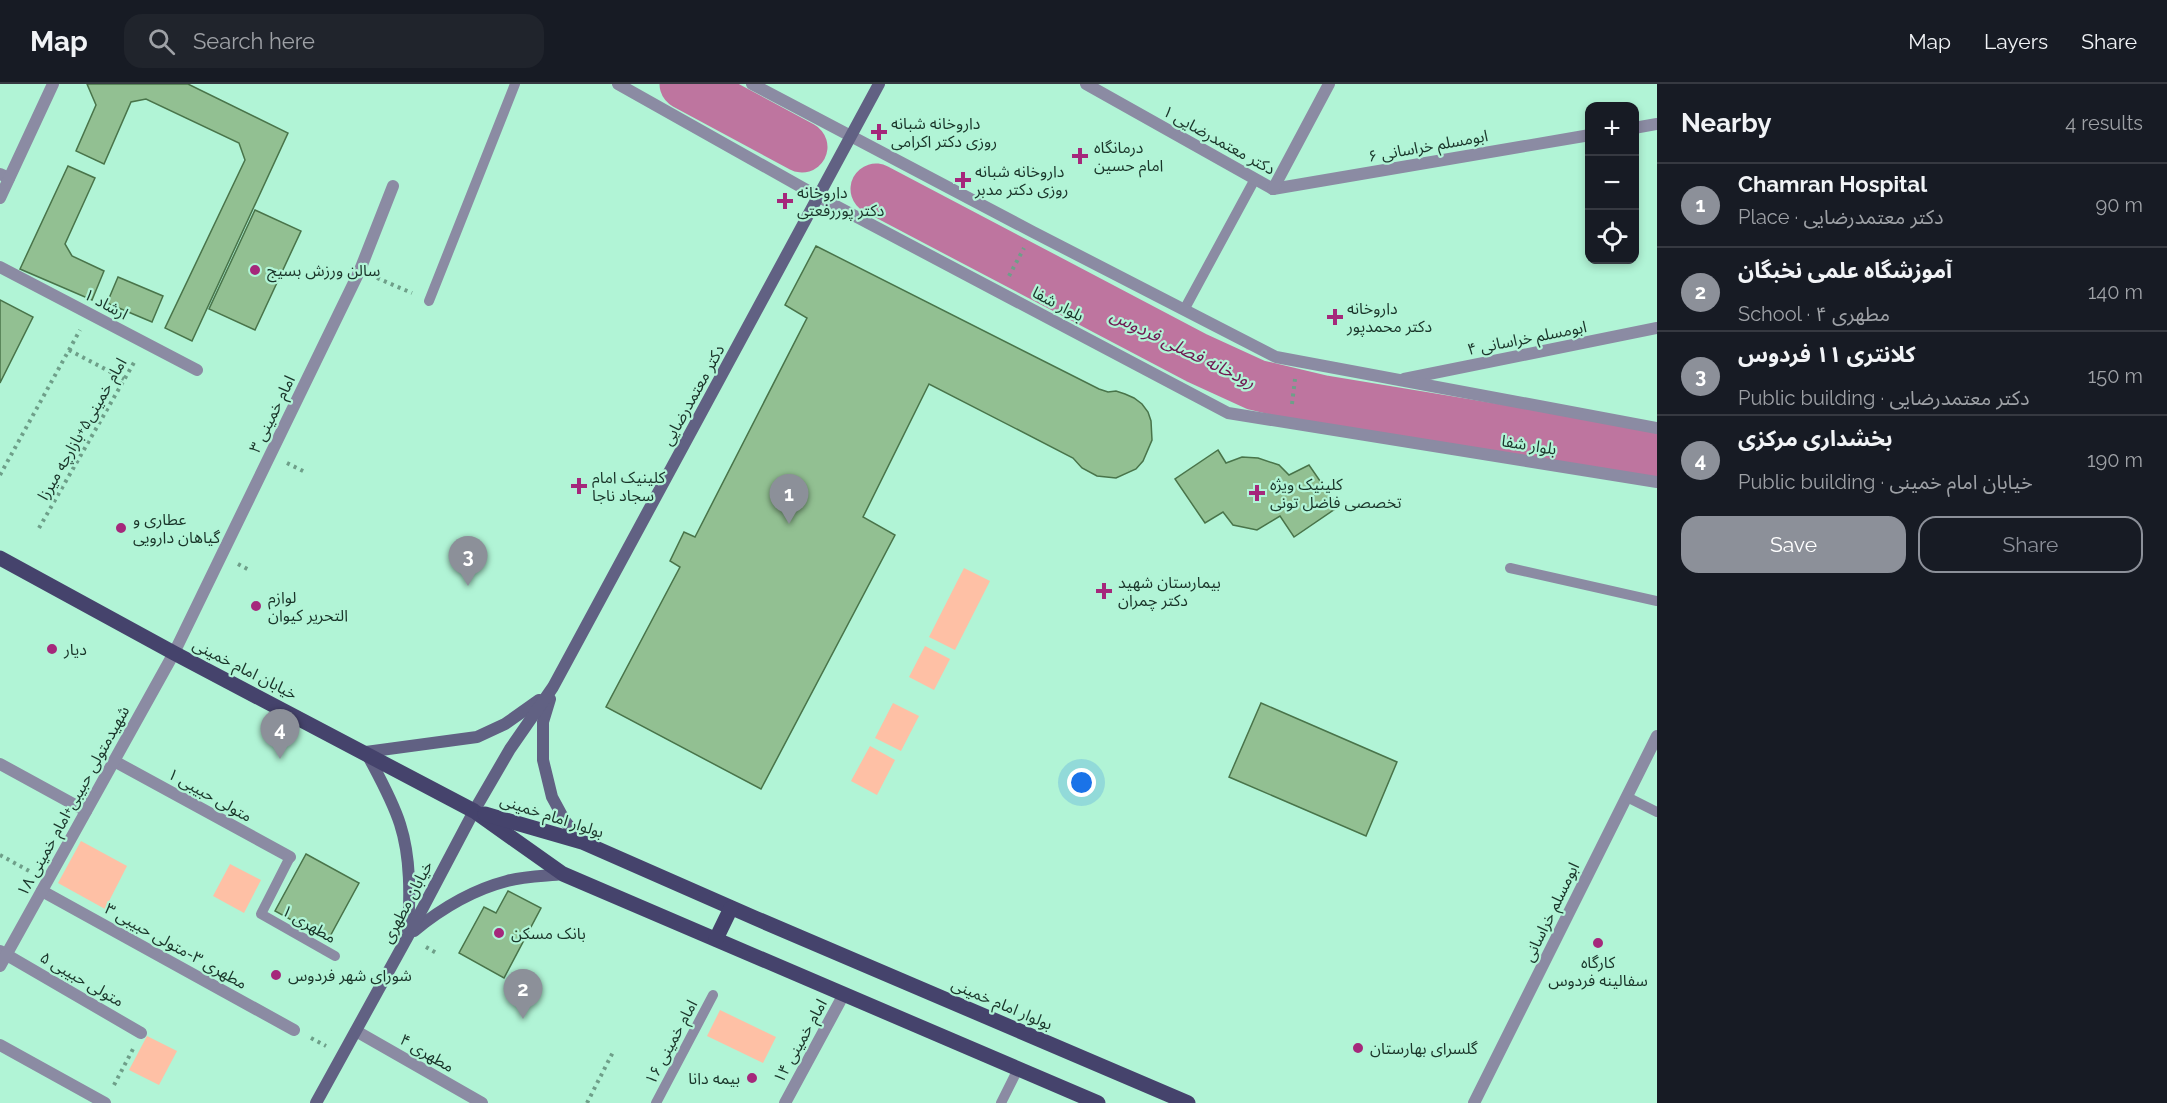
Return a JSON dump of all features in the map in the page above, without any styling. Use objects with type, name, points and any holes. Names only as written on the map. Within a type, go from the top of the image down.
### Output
[{"type":"main road","name":"دکتر معتمد‌رضایی","points":[[474,810],[510,749],[553,687],[879,84]]},
{"type":"main road","name":"خیابان امام خمینی","points":[[0,558],[174,653],[474,810]]},
{"type":"main road","points":[[408,936],[410,885],[400,825],[386,789],[366,752],[477,737],[522,713],[553,687]]},
{"type":"main road","points":[[553,687],[543,722],[543,760],[552,797],[582,842]]},
{"type":"main road","name":"بولوار امام خمینی","points":[[474,810],[582,842],[1188,1103]]},
{"type":"main road","name":"بولوار امام خمینی","points":[[474,810],[563,874],[1098,1103]]},
{"type":"main road","name":"خیابان مطهری","points":[[316,1103],[474,810]]},
{"type":"main road","points":[[408,936],[438,912],[472,893],[508,880],[563,874]]},
{"type":"main road","points":[[716,939],[731,908]]},
{"type":"street","points":[[0,198],[4,176],[53,84]]},
{"type":"street","name":"بلوار شفا","points":[[618,84],[819,196],[1228,413],[1657,482]]},
{"type":"street","points":[[752,84],[1276,357],[1657,428]]},
{"type":"street","name":"دکتر معتمدرضایی ۱","points":[[1086,84],[1273,189]]},
{"type":"street","points":[[1273,189],[1329,84]]},
{"type":"street","points":[[1639,127],[1657,124]]},
{"type":"street","name":"ابومسلم خراسانی ۶","points":[[1273,189],[1585,136]]},
{"type":"street","name":"امام خمینی ۳","points":[[174,653],[360,270],[393,186]]},
{"type":"street","name":"ارشاد ۱","points":[[0,267],[197,370]]},
{"type":"street","name":"ابومسلم خراسانی ۴","points":[[1404,380],[1657,328]]},
{"type":"street","name":"شهیدمتولی حبیبی+امام خمینی ۱۸","points":[[2,957],[174,653]]},
{"type":"street","name":"ابومسلم خراسانی","points":[[1474,1103],[1657,736]]},
{"type":"street","name":"متولی حبیبی ۱","points":[[114,761],[290,858]]},
{"type":"street","points":[[0,764],[86,811]]},
{"type":"street","name":"مطهری ۳-متولی حبیبی ۳","points":[[44,886],[294,1030]]},
{"type":"street","name":"متولی حبیبی ۵","points":[[2,957],[141,1033]]},
{"type":"street","name":"امام خمینی ۱۴","points":[[785,1103],[844,994]]},
{"type":"street","name":"مطهری ۴","points":[[356,1031],[482,1103]]},
{"type":"street","points":[[0,1045],[105,1103]]},
{"type":"lane","points":[[429,301],[515,84]]},
{"type":"lane","points":[[1184,310],[1255,179]]},
{"type":"lane","points":[[1510,568],[1657,601]]},
{"type":"lane","points":[[1627,797],[1657,812]]},
{"type":"lane","name":"مطهری ۱","points":[[290,858],[261,914],[334,956]]},
{"type":"lane","name":"امام خمینی ۱۶","points":[[656,1103],[713,995]]},
{"type":"lane","points":[[1001,1103],[1018,1069]]},
{"type":"path","points":[[1000,292],[1033,232]]},
{"type":"path","points":[[360,270],[429,301]]},
{"type":"path","points":[[0,475],[89,314]]},
{"type":"path","name":"امام خمینی۵+بازارچه میرزا","points":[[39,528],[145,343]]},
{"type":"path","points":[[69,350],[124,379]]},
{"type":"path","points":[[1290,423],[1297,361]]},
{"type":"path","points":[[0,855],[44,886]]},
{"type":"path","points":[[294,1030],[343,1055]]},
{"type":"path","points":[[105,1103],[141,1033]]},
{"type":"path","points":[[586,1103],[613,1052]]},
{"type":"shaded area","points":[[964,568],[990,581],[955,650],[929,637]]},
{"type":"shaded area","points":[[925,646],[950,659],[934,690],[909,677]]},
{"type":"shaded area","points":[[893,703],[919,716],[901,751],[875,738]]},
{"type":"shaded area","points":[[870,746],[895,760],[877,795],[851,781]]},
{"type":"shaded area","points":[[81,841],[127,866],[105,909],[58,883]]},
{"type":"shaded area","points":[[230,864],[261,880],[244,913],[213,896]]},
{"type":"shaded area","points":[[720,1010],[776,1037],[763,1063],[707,1036]]},
{"type":"shaded area","points":[[147,1036],[177,1051],[159,1085],[129,1070]]},
{"type":"building","points":[[87,84],[188,84],[288,133],[192,341],[165,328],[245,160],[239,143],[146,99],[131,102],[104,164],[76,151],[96,105]]},
{"type":"building","points":[[68,166],[95,178],[65,244],[72,256],[104,271],[92,300],[20,269]]},
{"type":"building","name":"سالن ورزش بسیج","points":[[255,210],[301,231],[255,330],[209,309]]},
{"type":"building","points":[[816,246],[1099,389],[1108,392],[1116,391],[1134,398],[1148,412],[1152,440],[1143,461],[1136,469],[1116,478],[1097,476],[1082,468],[1073,458],[929,384],[863,517],[895,535],[761,789],[606,707],[680,567],[670,561],[684,532],[695,537],[807,318],[785,305]]},
{"type":"building","points":[[118,277],[163,296],[152,322],[107,303]]},
{"type":"building","points":[[0,300],[33,317],[0,383]]},
{"type":"building","name":"کلینیک ویژه تخصصی فاضل تونی","points":[[1218,450],[1226,463],[1242,457],[1258,458],[1279,465],[1289,475],[1309,465],[1338,507],[1294,537],[1280,516],[1257,530],[1233,525],[1223,512],[1205,523],[1175,479]]},
{"type":"building","points":[[1261,703],[1397,762],[1366,836],[1229,777]]},
{"type":"building","points":[[306,854],[359,883],[328,940],[275,911]]},
{"type":"building","name":"بانک مسکن","points":[[508,891],[541,908],[504,978],[459,953],[484,907],[496,913]]},
{"type":"waterway","name":"رودخانه فصلی فردوس","points":[[685,84],[802,147]]},
{"type":"waterway","name":"رودخانه فصلی فردوس","points":[[876,189],[1197,358],[1256,385],[1324,401],[1657,456]]},
{"type":"place","name":"داروخانه شبانه روزی دکتر اکرامی","points":[[879,132]]},
{"type":"place","name":"درمانگاه امام حسین","points":[[1080,156]]},
{"type":"place","name":"داروخانه شبانه روزی دکتر مدبر","points":[[963,180]]},
{"type":"place","name":"داروخانه دکتر پوررفعتی","points":[[785,201]]},
{"type":"place","name":"سالن ورزش بسیج","points":[[255,270]]},
{"type":"place","name":"داروخانه دکتر محمدپور","points":[[1335,317]]},
{"type":"place","name":"کلینیک امام سجاد ناجا","points":[[579,486]]},
{"type":"place","name":"کلینیک ویژه تخصصی فاضل تونی","points":[[1257,493]]},
{"type":"place","name":"Chamran Hospital","points":[[789,524]]},
{"type":"place","name":"عطاری و گیاهان دارویی","points":[[121,528]]},
{"type":"place","name":"کلانتری ۱۱ فردوس","points":[[468,586]]},
{"type":"place","name":"بیمارستان شهید دکتر چمران","points":[[1104,591]]},
{"type":"place","name":"لوازم التحریر کیوان","points":[[256,606]]},
{"type":"place","name":"دیار","points":[[52,649]]},
{"type":"place","name":"بخشداری مرکزی","points":[[280,759]]},
{"type":"place","name":"بانک مسکن","points":[[499,933]]},
{"type":"place","name":"کارگاه سفالینه فردوس","points":[[1598,943]]},
{"type":"place","name":"شورای شهر فردوس","points":[[276,975]]},
{"type":"place","name":"آموزشگاه علمی نخبگان","points":[[523,1019]]},
{"type":"place","name":"گلسرای بهارستان","points":[[1358,1048]]},
{"type":"place","name":"بیمه دانا","points":[[752,1078]]}]
